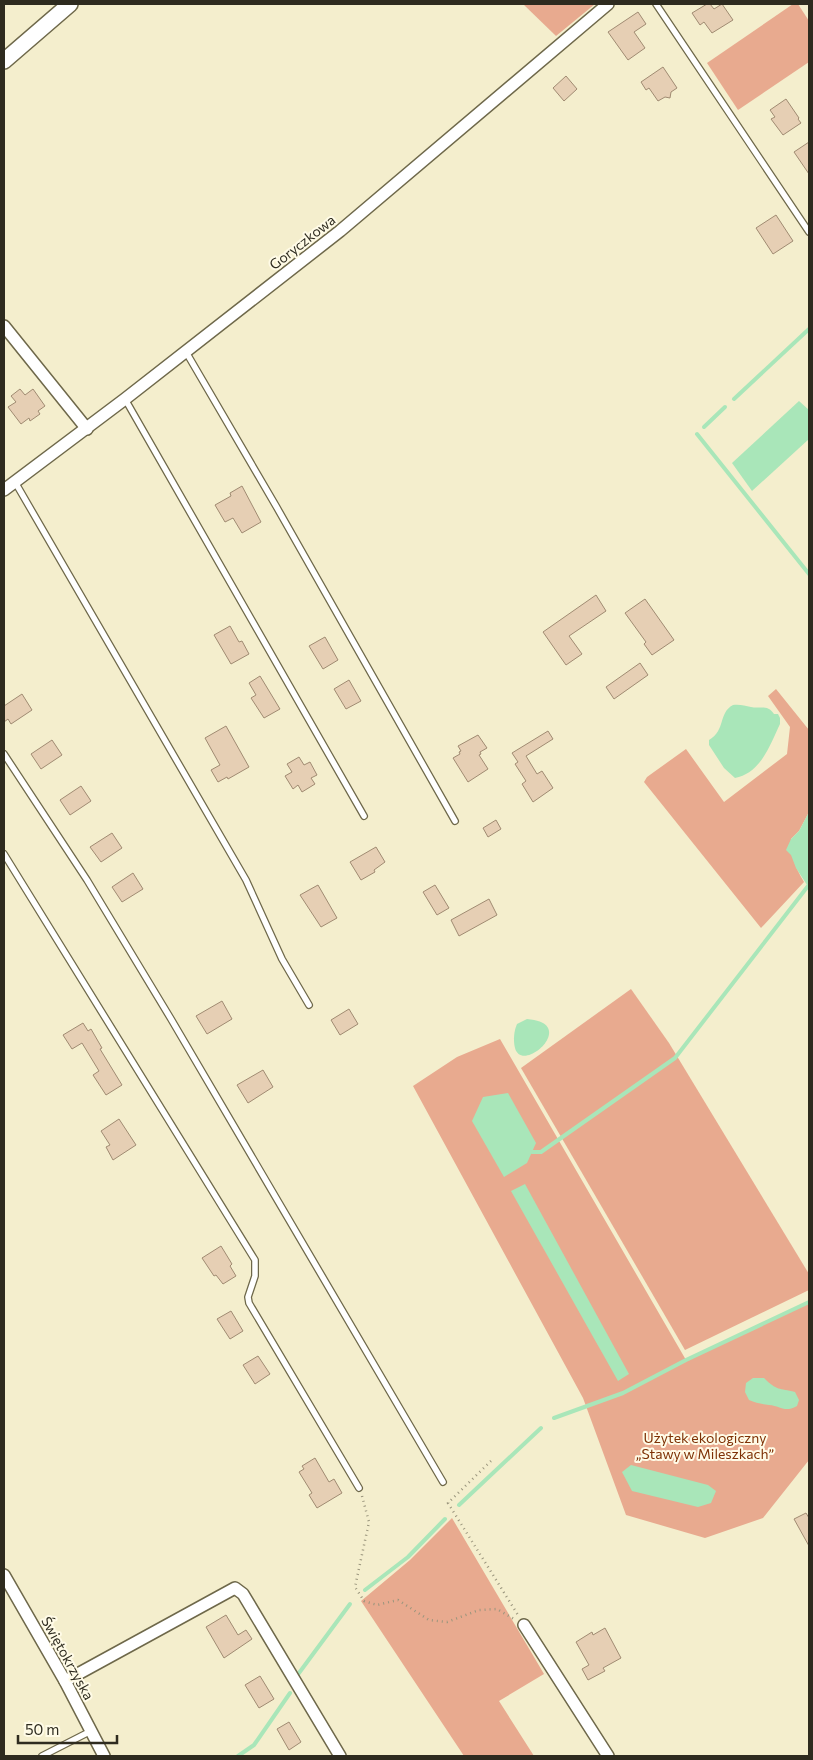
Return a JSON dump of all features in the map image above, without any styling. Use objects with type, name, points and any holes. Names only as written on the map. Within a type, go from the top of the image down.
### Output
[{"type":"street","points":[[4,62],[70,4]]},
{"type":"street","name":"Goryczkowa","points":[[4,490],[87,429],[340,231],[608,4]]},
{"type":"street","points":[[4,326],[87,429]]},
{"type":"street","name":"Świętokrzyska","points":[[4,1575],[65,1681],[104,1756]]},
{"type":"street","points":[[65,1681],[235,1588],[243,1594],[340,1756]]},
{"type":"street","points":[[524,1625],[608,1756]]},
{"type":"lane","points":[[656,4],[809,232]]},
{"type":"lane","points":[[186,352],[455,820]]},
{"type":"lane","points":[[125,399],[364,816]]},
{"type":"lane","points":[[15,482],[246,880],[282,959],[310,1006]]},
{"type":"lane","points":[[4,754],[86,880],[161,1003],[443,1482]]},
{"type":"lane","points":[[4,854],[255,1260],[255,1276],[248,1297],[249,1303],[359,1488]]},
{"type":"lane","points":[[42,1756],[91,1731]]},
{"type":"path","points":[[491,1461],[448,1503],[524,1625]]},
{"type":"path","points":[[359,1488],[369,1522],[355,1587],[364,1601],[377,1605],[398,1600],[429,1620],[447,1622],[479,1610],[497,1609],[524,1625]]},
{"type":"green space","points":[[523,4],[595,4],[556,36]]},
{"type":"green space","points":[[793,4],[798,4],[809,21],[809,62],[738,110],[707,63]]},
{"type":"green space","points":[[776,689],[809,730],[809,812],[799,831],[791,839],[794,861],[804,882],[761,928],[644,782],[647,777],[686,749],[724,802],[787,754],[790,727],[768,696]]},
{"type":"green space","points":[[631,989],[669,1043],[809,1274],[809,1290],[685,1350],[521,1068]]},
{"type":"green space","name":"Użytek ekologiczny „Stawy w Mileszkach”","points":[[500,1039],[686,1360],[809,1302],[809,1460],[763,1518],[705,1538],[626,1515],[583,1398],[413,1086],[457,1057]]},
{"type":"green space","points":[[452,1518],[544,1674],[499,1701],[534,1756],[464,1756],[361,1601],[410,1560]]},
{"type":"shaded area","points":[[799,401],[809,410],[809,439],[752,491],[732,463]]},
{"type":"shaded area","points":[[733,705],[766,708],[774,714],[778,714],[780,718],[780,724],[764,757],[752,770],[735,778],[724,768],[709,745],[709,740],[718,731],[725,712]]},
{"type":"shaded area","points":[[809,812],[809,888],[796,868],[791,855],[786,850]]},
{"type":"shaded area","points":[[527,1019],[542,1023],[548,1029],[548,1037],[544,1045],[536,1052],[520,1055],[515,1048],[515,1033],[517,1024]]},
{"type":"shaded area","points":[[508,1093],[536,1143],[527,1163],[504,1177],[472,1121],[483,1097]]},
{"type":"shaded area","points":[[525,1184],[629,1374],[618,1381],[511,1191]]},
{"type":"shaded area","points":[[753,1378],[764,1378],[775,1387],[795,1392],[799,1400],[797,1406],[786,1409],[749,1400],[745,1392],[746,1383]]},
{"type":"shaded area","points":[[631,1465],[708,1485],[716,1491],[711,1503],[698,1507],[632,1491],[622,1472]]},
{"type":"building","points":[[710,4],[714,9],[722,4],[733,20],[712,33],[704,22],[700,25],[692,13]]},
{"type":"building","points":[[638,12],[646,24],[634,32],[645,48],[628,60],[608,32]]},
{"type":"building","points":[[663,67],[677,88],[671,92],[670,98],[665,97],[658,101],[649,88],[646,90],[641,82]]},
{"type":"building","points":[[566,76],[577,89],[564,101],[553,88]]},
{"type":"building","points":[[786,99],[801,123],[783,135],[771,119],[775,117],[770,110]]},
{"type":"building","points":[[809,142],[809,174],[794,152]]},
{"type":"building","points":[[776,215],[793,241],[773,254],[756,228]]},
{"type":"building","points":[[20,389],[25,395],[33,389],[45,406],[38,411],[40,414],[30,421],[29,418],[21,424],[8,407],[16,402],[11,396]]},
{"type":"building","points":[[242,486],[261,522],[242,533],[233,518],[225,522],[215,505],[231,496],[230,493]]},
{"type":"building","points":[[596,595],[606,611],[569,636],[582,654],[566,665],[543,632]]},
{"type":"building","points":[[645,599],[674,640],[652,655],[644,644],[646,642],[625,613]]},
{"type":"building","points":[[230,626],[239,642],[242,641],[249,654],[231,664],[214,635]]},
{"type":"building","points":[[325,637],[338,660],[323,669],[309,646]]},
{"type":"building","points":[[640,663],[648,675],[614,699],[606,687]]},
{"type":"building","points":[[260,676],[280,709],[264,718],[251,698],[256,695],[249,683]]},
{"type":"building","points":[[349,680],[361,701],[346,709],[334,689]]},
{"type":"building","points":[[22,694],[32,710],[11,724],[8,719],[4,722],[4,706]]},
{"type":"building","points":[[226,726],[249,767],[228,779],[227,777],[218,782],[211,770],[220,765],[205,738]]},
{"type":"building","points":[[548,731],[553,739],[526,756],[537,774],[542,771],[553,788],[533,802],[522,784],[526,781],[515,764],[518,762],[512,753]]},
{"type":"building","points":[[478,735],[487,748],[480,752],[481,754],[479,755],[488,769],[468,782],[453,758],[460,754],[459,752],[461,751],[458,746]]},
{"type":"building","points":[[52,740],[62,755],[41,769],[31,754]]},
{"type":"building","points":[[299,757],[304,765],[310,762],[317,775],[311,778],[315,784],[302,792],[298,785],[293,789],[285,776],[292,772],[287,764]]},
{"type":"building","points":[[81,786],[91,801],[70,815],[60,800]]},
{"type":"building","points":[[496,820],[501,829],[488,837],[483,828]]},
{"type":"building","points":[[112,833],[122,848],[101,862],[90,847]]},
{"type":"building","points":[[376,847],[385,862],[374,870],[375,872],[361,880],[350,862]]},
{"type":"building","points":[[133,873],[143,889],[122,902],[112,887]]},
{"type":"building","points":[[318,885],[337,918],[321,927],[300,895]]},
{"type":"building","points":[[435,885],[449,908],[437,915],[423,892]]},
{"type":"building","points":[[489,899],[497,915],[459,936],[451,920]]},
{"type":"building","points":[[222,1001],[232,1019],[207,1034],[196,1016]]},
{"type":"building","points":[[349,1009],[358,1024],[340,1035],[331,1020]]},
{"type":"building","points":[[83,1023],[88,1031],[91,1029],[102,1048],[100,1049],[122,1085],[106,1095],[93,1075],[99,1071],[82,1043],[72,1049],[63,1035]]},
{"type":"building","points":[[263,1070],[273,1087],[248,1103],[237,1085]]},
{"type":"building","points":[[119,1119],[136,1145],[113,1160],[106,1147],[110,1145],[101,1131]]},
{"type":"building","points":[[221,1246],[232,1264],[230,1266],[236,1276],[223,1284],[216,1275],[214,1276],[202,1258]]},
{"type":"building","points":[[231,1311],[243,1331],[230,1339],[217,1319]]},
{"type":"building","points":[[258,1356],[270,1374],[255,1384],[243,1365]]},
{"type":"building","points":[[315,1458],[329,1482],[334,1479],[342,1493],[317,1508],[309,1495],[312,1493],[299,1472],[304,1469],[302,1466]]},
{"type":"building","points":[[806,1513],[809,1518],[809,1546],[794,1519]]},
{"type":"building","points":[[226,1615],[238,1635],[246,1630],[252,1639],[224,1658],[206,1627]]},
{"type":"building","points":[[605,1628],[621,1658],[603,1668],[605,1671],[588,1680],[582,1669],[589,1665],[576,1642],[592,1632],[593,1635]]},
{"type":"building","points":[[260,1676],[274,1699],[259,1708],[245,1685]]},
{"type":"building","points":[[289,1722],[301,1742],[289,1750],[277,1729]]},
{"type":"waterway","points":[[734,399],[809,329]]},
{"type":"waterway","points":[[704,427],[725,407]]},
{"type":"waterway","points":[[697,434],[809,574]]},
{"type":"waterway","points":[[532,1152],[541,1152],[675,1058],[808,886]]},
{"type":"waterway","points":[[554,1418],[623,1393],[686,1360],[809,1302]]},
{"type":"waterway","points":[[459,1505],[541,1428]]},
{"type":"waterway","points":[[365,1590],[408,1557],[445,1519]]},
{"type":"waterway","points":[[299,1673],[350,1604]]},
{"type":"waterway","points":[[238,1756],[254,1745],[290,1693]]}]
